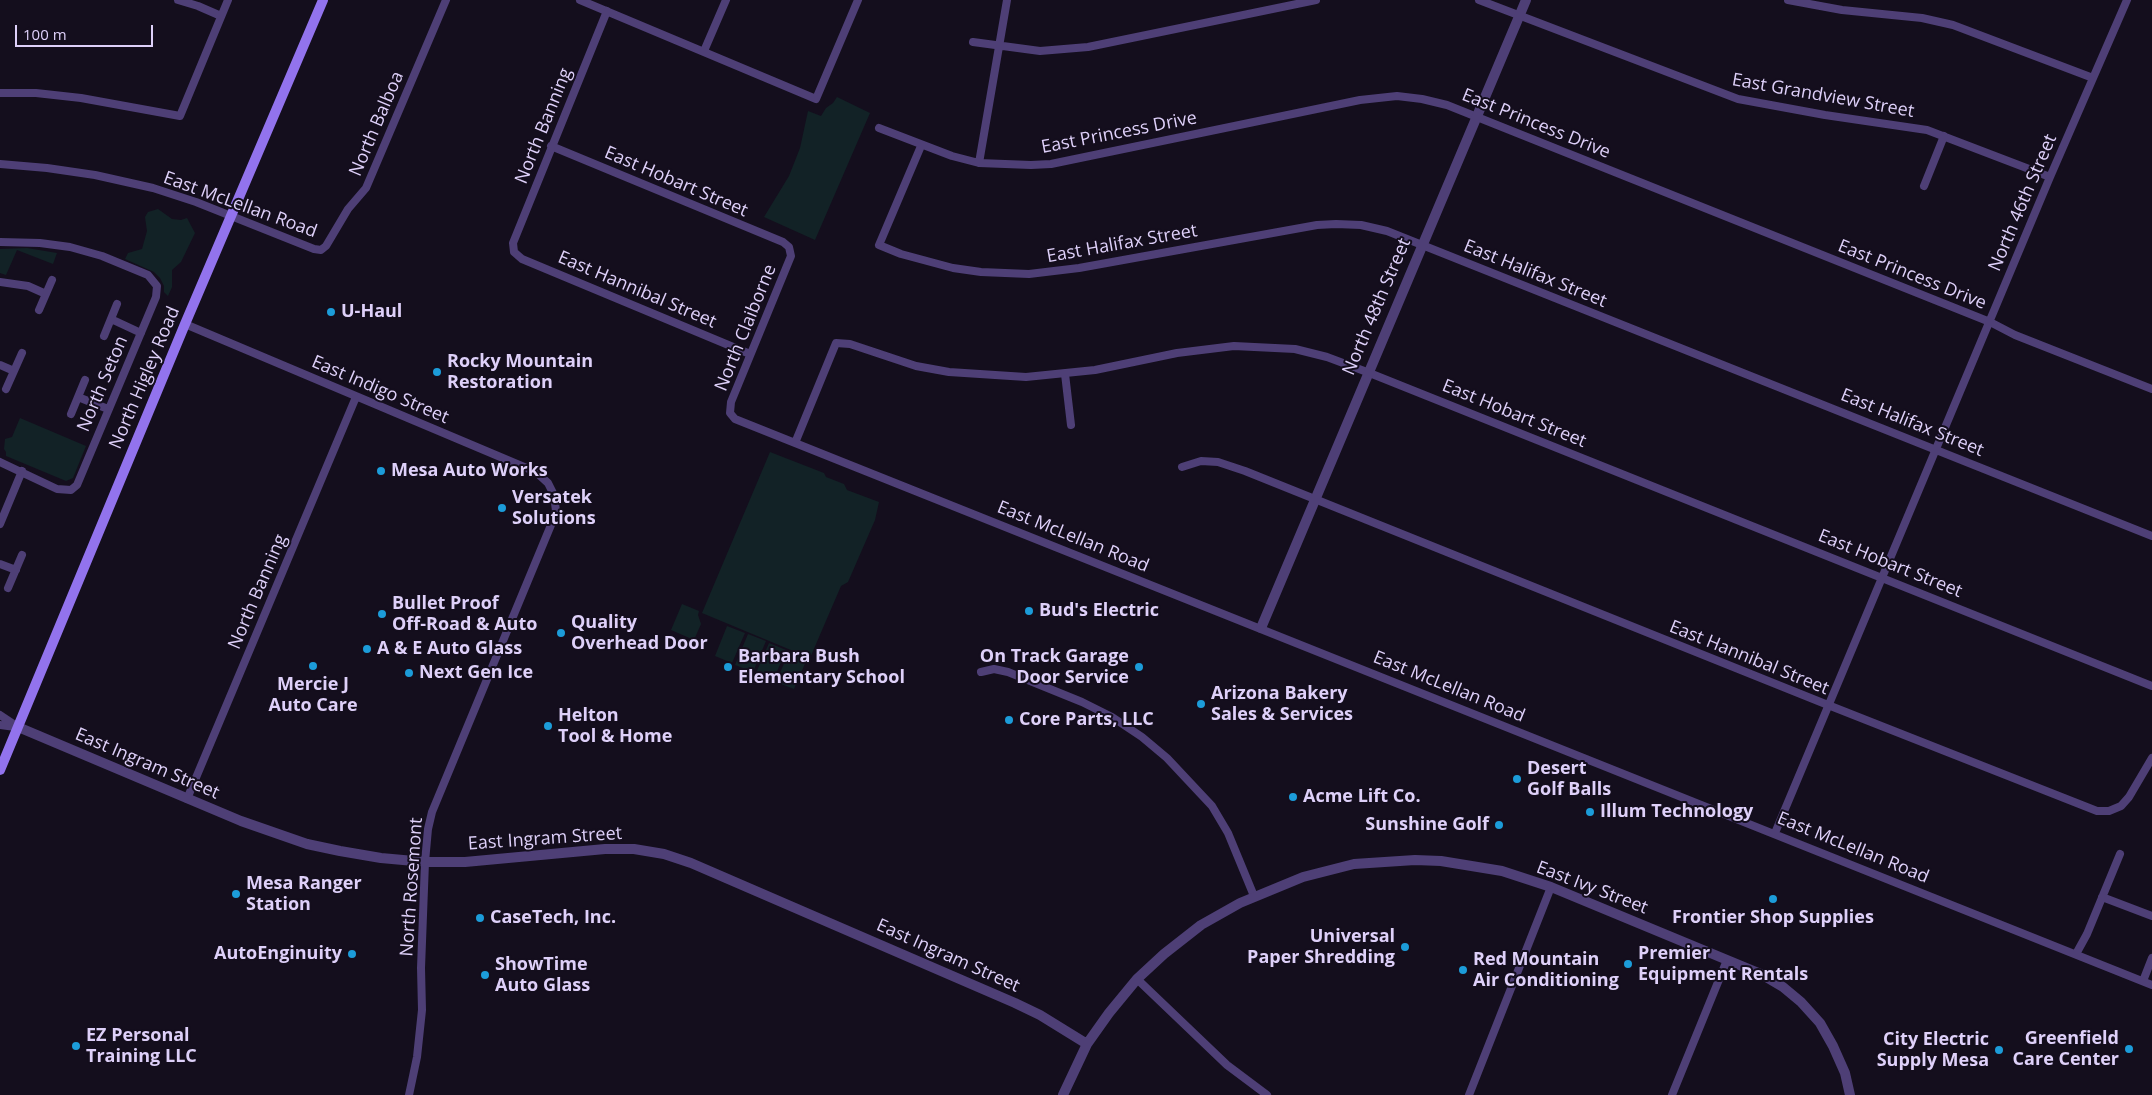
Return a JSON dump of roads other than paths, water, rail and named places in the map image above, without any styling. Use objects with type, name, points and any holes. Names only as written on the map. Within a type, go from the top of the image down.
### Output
[{"type":"main road","name":"North Higley Road","points":[[0,770],[185,324],[323,0]]},
{"type":"street","points":[[178,0],[222,16]]},
{"type":"street","points":[[0,93],[81,98],[180,116],[228,0]]},
{"type":"street","name":"North Balboa","points":[[321,250],[326,246],[348,209],[366,188],[446,0]]},
{"type":"street","points":[[580,0],[816,99],[858,0]]},
{"type":"street","points":[[704,51],[726,0]]},
{"type":"street","points":[[979,162],[1007,0]]},
{"type":"street","points":[[973,42],[1040,51],[1088,47],[1316,0]]},
{"type":"street","name":"East Grandview Street","points":[[1479,0],[1738,98],[1825,115],[1906,126],[1944,136],[2050,177]]},
{"type":"street","name":"North 48th Street","points":[[1261,628],[1421,244],[1526,0]]},
{"type":"street","points":[[1788,0],[1842,10],[1922,18],[1953,25],[2093,78]]},
{"type":"street","name":"North 46th Street","points":[[1775,833],[2126,0]]},
{"type":"street","name":"North Banning","points":[[514,252],[512,243],[607,12]]},
{"type":"street","name":"East Princess Drive","points":[[879,128],[921,146],[979,162],[1006,165],[1051,164],[1360,100],[1397,96],[1422,99],[1448,105],[1990,322],[2015,335],[2152,389]]},
{"type":"street","points":[[1924,186],[1944,136]]},
{"type":"street","name":"East Hobart Street","points":[[552,146],[783,242],[789,247]]},
{"type":"street","name":"East Halifax Street","points":[[921,146],[879,245],[901,254],[953,268],[981,272],[1029,274],[1079,268],[1286,229],[1336,224],[1361,225],[1387,231],[1421,244],[2152,536]]},
{"type":"street","name":"East McLellan Road","points":[[0,164],[48,168],[144,186],[196,202],[314,249],[321,250]]},
{"type":"street","name":"North Seton","points":[[0,242],[60,246],[102,256],[148,275],[157,286],[156,297],[77,485],[71,490],[57,489],[22,471]]},
{"type":"street","name":"North Claiborne","points":[[735,419],[730,413],[731,402],[791,256],[789,247]]},
{"type":"street","name":"East Hannibal Street","points":[[514,252],[522,259],[750,354]]},
{"type":"street","points":[[39,310],[52,280]]},
{"type":"street","points":[[0,282],[28,286],[46,294]]},
{"type":"street","points":[[104,336],[117,304]]},
{"type":"street","points":[[111,319],[141,332]]},
{"type":"street","name":"East Indigo Street","points":[[185,324],[536,472],[548,483],[554,494]]},
{"type":"street","name":"East Hobart Street","points":[[795,443],[836,343],[850,344],[916,366],[949,372],[1026,377],[1095,370],[1177,353],[1234,346],[1295,349],[1327,357],[1367,372],[2152,686]]},
{"type":"street","points":[[6,389],[22,352]]},
{"type":"street","points":[[0,365],[14,371]]},
{"type":"street","points":[[1065,374],[1071,425]]},
{"type":"street","points":[[71,414],[85,380]]},
{"type":"street","points":[[78,397],[108,409]]},
{"type":"street","name":"North Banning","points":[[187,798],[356,397]]},
{"type":"street","name":"East McLellan Road","points":[[735,419],[2152,985]]},
{"type":"street","name":"East Hannibal Street","points":[[1182,468],[1201,461],[1218,462],[1828,706],[2097,811],[2121,806],[2129,798],[2152,758]]},
{"type":"street","points":[[0,462],[22,471],[0,524]]},
{"type":"street","name":"North Rosemont","points":[[409,1095],[417,1057],[422,1010],[421,968],[425,862],[432,812],[551,525],[556,511],[554,494]]},
{"type":"street","points":[[8,588],[22,555]]},
{"type":"street","points":[[0,564],[16,570]]},
{"type":"street","points":[[981,672],[994,670],[1008,672],[1074,698],[1112,717],[1142,737],[1167,758],[1212,806],[1228,833],[1254,896],[1201,925],[1164,954],[1138,979],[1109,1013],[1087,1044],[1063,1095]]},
{"type":"street","name":"East Ingram Street","points":[[0,715],[18,727],[249,824],[307,844],[381,858],[425,862],[465,862],[605,849],[664,854],[691,863],[1007,1000],[1040,1015],[1087,1044]]},
{"type":"street","name":"East Ingram Street","points":[[0,725],[18,727]]},
{"type":"street","points":[[2076,954],[2087,934],[2120,854]]},
{"type":"street","name":"East Ivy Street","points":[[1254,896],[1303,877],[1354,864],[1415,860],[1448,862],[1502,871],[1551,887],[1761,974],[1783,987],[1801,1002],[1820,1023],[1833,1046],[1844,1073],[1850,1095]]},
{"type":"street","points":[[1469,1095],[1551,887]]},
{"type":"street","points":[[2102,897],[2152,916]]},
{"type":"street","points":[[2142,981],[2152,958]]},
{"type":"street","points":[[1672,1095],[1727,960]]},
{"type":"street","points":[[1138,979],[1226,1064],[1267,1095]]},
{"type":"place","name":"U-Haul","points":[[331,312]]},
{"type":"place","name":"Rocky Mountain Restoration","points":[[437,372]]},
{"type":"place","name":"Mesa Auto Works","points":[[381,471]]},
{"type":"place","name":"Versatek Solutions","points":[[502,508]]},
{"type":"place","name":"Bud's Electric","points":[[1029,611]]},
{"type":"place","name":"Bullet Proof Off-Road & Auto","points":[[382,614]]},
{"type":"place","name":"Quality Overhead Door","points":[[561,633]]},
{"type":"place","name":"A & E Auto Glass","points":[[367,649]]},
{"type":"place","name":"Mercie J Auto Care","points":[[313,666]]},
{"type":"place","name":"Barbara Bush Elementary School","points":[[728,667]]},
{"type":"place","name":"On Track Garage Door Service","points":[[1139,667]]},
{"type":"place","name":"Next Gen Ice","points":[[409,673]]},
{"type":"place","name":"Arizona Bakery Sales & Services","points":[[1201,704]]},
{"type":"place","name":"Core Parts, LLC","points":[[1009,720]]},
{"type":"place","name":"Helton Tool & Home","points":[[548,726]]},
{"type":"place","name":"Desert Golf Balls","points":[[1517,779]]},
{"type":"place","name":"Acme Lift Co.","points":[[1293,797]]},
{"type":"place","name":"Illum Technology","points":[[1590,812]]},
{"type":"place","name":"Sunshine Golf","points":[[1499,825]]},
{"type":"place","name":"Mesa Ranger Station","points":[[236,894]]},
{"type":"place","name":"Frontier Shop Supplies","points":[[1773,899]]},
{"type":"place","name":"CaseTech, Inc.","points":[[480,918]]},
{"type":"place","name":"Universal Paper Shredding","points":[[1405,947]]},
{"type":"place","name":"AutoEnginuity","points":[[352,954]]},
{"type":"place","name":"Premier Equipment Rentals","points":[[1628,964]]},
{"type":"place","name":"Red Mountain Air Conditioning","points":[[1463,970]]},
{"type":"place","name":"ShowTime Auto Glass","points":[[485,975]]},
{"type":"place","name":"EZ Personal Training LLC","points":[[76,1046]]},
{"type":"place","name":"Greenfield Care Center","points":[[2129,1049]]},
{"type":"place","name":"City Electric Supply Mesa","points":[[1999,1050]]}]
